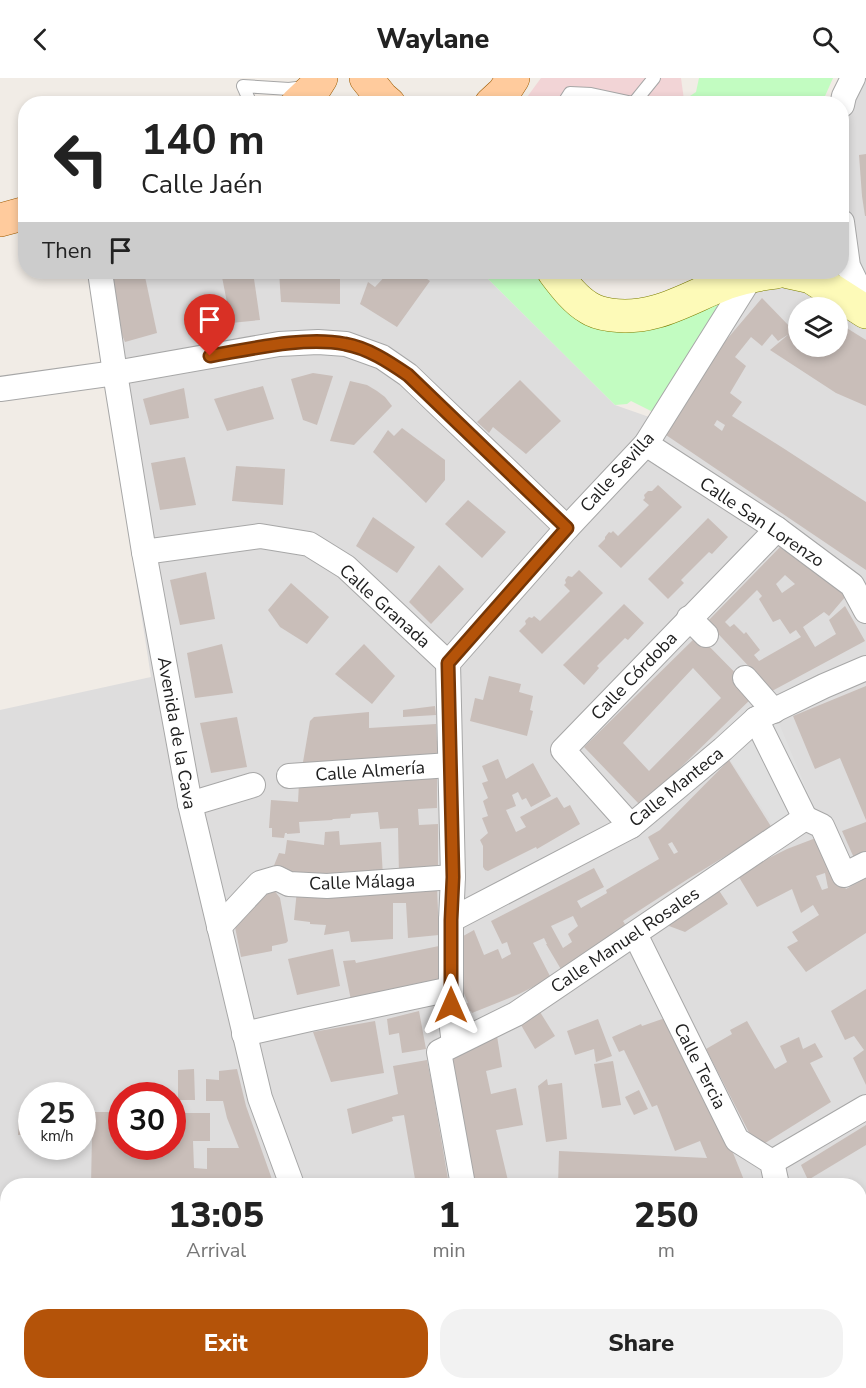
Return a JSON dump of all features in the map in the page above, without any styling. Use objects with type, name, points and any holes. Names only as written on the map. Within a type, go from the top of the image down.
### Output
[{"type":"main road","points":[[366,78],[380,96]]},
{"type":"main road","points":[[0,206],[18,202]]},
{"type":"main road","points":[[0,220],[18,215]]},
{"type":"street","points":[[844,96],[853,78]]},
{"type":"street","points":[[849,268],[866,303]]},
{"type":"street","name":"Avenida de la Cava","points":[[101,279],[144,552],[190,804],[260,1098],[289,1178]]},
{"type":"street","points":[[559,279],[590,309],[624,316],[648,314],[742,279]]},
{"type":"street","name":"Calle Sevilla","points":[[448,663],[567,528],[646,444],[760,279]]},
{"type":"street","points":[[814,279],[866,312]]},
{"type":"street","points":[[0,389],[115,373],[279,344],[318,342],[346,344],[382,357],[408,375],[567,528]]},
{"type":"street","name":"Calle San Lorenzo","points":[[646,444],[777,529],[852,585],[864,604]]},
{"type":"street","name":"Calle Córdoba","points":[[631,826],[563,750],[697,627],[777,529]]},
{"type":"street","name":"Calle Granada","points":[[144,552],[260,536],[309,544],[346,567],[448,663]]},
{"type":"street","points":[[448,663],[453,877],[451,1020],[447,1048],[462,1178]]},
{"type":"street","name":"Calle Manteca","points":[[451,920],[631,826],[765,715],[866,668]]},
{"type":"street","points":[[745,678],[765,715],[806,818],[822,826],[844,875],[866,864]]},
{"type":"street","name":"Calle Almería","points":[[289,776],[450,765]]},
{"type":"street","points":[[190,804],[253,785]]},
{"type":"street","name":"Calle Manuel Rosales","points":[[447,1048],[516,1014],[806,818]]},
{"type":"street","name":"Calle Málaga","points":[[219,927],[260,883],[277,878],[289,884],[327,886],[453,877]]},
{"type":"street","name":"Calle Tercia","points":[[635,934],[737,1140],[774,1174]]},
{"type":"street","points":[[244,1034],[451,989]]},
{"type":"street","points":[[774,1174],[866,1107]]},
{"type":"lane","points":[[639,96],[654,78]]},
{"type":"lane","points":[[247,96],[243,86],[311,89]]},
{"type":"lane","points":[[568,96],[570,93],[600,96]]},
{"type":"shaded area","points":[[541,78],[681,78],[683,96],[528,96]]},
{"type":"shaded area","points":[[862,78],[866,78],[866,1178],[0,1178],[0,710],[151,677],[89,279],[488,279],[615,405],[652,418],[759,279],[849,279],[849,108]]},
{"type":"shaded area","points":[[774,711],[822,826],[780,836],[723,749]]},
{"type":"green space","points":[[699,78],[833,78],[825,96],[690,96],[696,92]]},
{"type":"green space","points":[[488,279],[561,279],[590,309],[733,279],[749,279],[663,417],[631,401],[627,404],[615,405]]},
{"type":"building","points":[[866,154],[866,216],[865,216],[859,155]]},
{"type":"building","points":[[109,279],[145,279],[157,333],[125,342],[110,307]]},
{"type":"building","points":[[222,279],[254,279],[260,320],[231,323]]},
{"type":"building","points":[[279,279],[340,279],[340,304],[281,302]]},
{"type":"building","points":[[382,279],[427,279],[430,281],[397,327],[360,304],[368,282],[375,287]]},
{"type":"building","points":[[762,298],[788,325],[788,335],[778,341],[772,334],[762,346],[751,337],[735,357],[746,366],[730,393],[742,402],[732,416],[866,502],[866,570],[663,433],[705,365]],"holes":[[[717,420],[725,425],[722,431],[714,425]]]},
{"type":"building","points":[[848,329],[866,340],[866,406],[836,393],[770,350],[788,335],[788,357],[848,357]]},
{"type":"building","points":[[313,373],[333,376],[317,425],[303,420],[291,379]]},
{"type":"building","points":[[520,380],[561,421],[526,454],[493,427],[489,433],[477,422]]},
{"type":"building","points":[[350,381],[367,385],[385,397],[392,406],[354,445],[330,441]]},
{"type":"building","points":[[263,386],[274,419],[227,431],[214,399]]},
{"type":"building","points":[[184,388],[189,418],[150,425],[143,399]]},
{"type":"building","points":[[402,428],[445,460],[445,480],[426,503],[373,452],[388,430],[394,436]]},
{"type":"building","points":[[185,457],[196,505],[160,510],[151,463]]},
{"type":"building","points":[[236,466],[285,469],[283,505],[232,501]]},
{"type":"building","points":[[658,485],[682,507],[621,568],[598,546],[609,532],[613,531],[618,536],[649,505],[643,500],[644,495]]},
{"type":"building","points":[[468,500],[506,532],[482,558],[445,524]]},
{"type":"building","points":[[373,517],[415,547],[397,573],[356,546]]},
{"type":"building","points":[[708,518],[728,537],[681,580],[684,583],[668,599],[648,579]]},
{"type":"building","points":[[780,547],[846,596],[829,616],[824,612],[803,627],[815,647],[836,634],[829,620],[845,606],[865,641],[772,691],[707,622]],"holes":[[[785,575],[795,584],[782,593],[776,584]],[[757,590],[762,596],[759,599],[773,622],[780,619],[790,634],[796,630],[801,637],[759,661],[754,655],[760,650],[746,632],[744,634],[734,624],[730,627],[725,622]]]},
{"type":"building","points":[[439,565],[464,589],[431,624],[409,602]]},
{"type":"building","points":[[579,570],[603,593],[542,654],[519,631],[529,617],[534,616],[540,621],[570,591],[564,585],[565,580]]},
{"type":"building","points":[[206,572],[215,619],[180,625],[170,580]]},
{"type":"building","points":[[291,583],[329,617],[307,644],[280,627],[268,610]]},
{"type":"building","points":[[624,604],[644,623],[597,666],[599,668],[584,685],[563,665]]},
{"type":"building","points":[[698,635],[756,694],[641,806],[584,747]],"holes":[[[693,668],[721,698],[649,771],[623,743]]]},
{"type":"building","points":[[222,644],[233,693],[195,698],[187,653]]},
{"type":"building","points":[[364,644],[395,676],[372,704],[335,674]]},
{"type":"building","points":[[489,676],[521,684],[519,692],[533,696],[530,710],[533,711],[527,736],[470,721],[475,698],[483,700]]},
{"type":"building","points":[[866,686],[866,820],[840,758],[815,769],[793,716]]},
{"type":"building","points":[[435,706],[436,715],[403,717],[403,710]]},
{"type":"building","points":[[369,712],[369,728],[436,724],[438,760],[302,768],[310,721],[314,717]]},
{"type":"building","points":[[237,717],[247,767],[211,773],[200,723]]},
{"type":"building","points":[[498,759],[506,779],[533,763],[551,796],[531,807],[526,798],[522,800],[518,792],[512,795],[516,806],[506,810],[516,832],[526,827],[520,817],[557,797],[564,808],[570,805],[580,824],[537,849],[536,847],[488,871],[483,867],[483,846],[480,840],[488,833],[482,818],[488,816],[483,801],[488,798],[482,783],[488,781],[482,766]]},
{"type":"building","points":[[729,760],[772,828],[623,921],[626,926],[562,971],[544,938],[533,943],[551,978],[519,994],[472,1013],[467,1012],[464,1004],[468,1003],[458,979],[456,940],[474,930],[484,955],[498,949],[502,959],[511,954],[507,942],[502,944],[491,921],[594,868],[604,887],[577,901],[581,908],[607,893],[606,890],[659,859],[648,837],[660,830]],"holes":[[[672,842],[678,852],[674,854],[668,844]],[[573,916],[578,926],[568,934],[572,942],[563,948],[551,926]]]},
{"type":"building","points":[[437,774],[437,808],[418,809],[419,825],[438,824],[438,872],[399,875],[398,828],[380,829],[378,812],[351,814],[350,818],[299,822],[300,833],[285,833],[284,838],[272,837],[272,828],[269,828],[271,800],[298,802],[299,783]]},
{"type":"building","points":[[866,822],[866,853],[854,858],[842,831]]},
{"type":"building","points":[[339,831],[340,845],[381,842],[383,877],[271,873],[279,853],[285,854],[287,840],[324,845],[325,832]]},
{"type":"building","points":[[821,836],[835,871],[846,889],[866,878],[866,933],[806,972],[787,947],[798,941],[792,932],[819,915],[813,905],[801,913],[792,889],[757,907],[737,874],[787,849]],"holes":[[[825,873],[828,888],[822,890],[816,876]]]},
{"type":"building","points":[[271,886],[280,898],[288,941],[272,946],[272,951],[241,957],[235,927]]},
{"type":"building","points":[[437,887],[439,935],[408,938],[406,903],[393,903],[393,939],[351,942],[349,931],[324,935],[326,925],[294,920],[297,890]]},
{"type":"building","points":[[718,889],[728,904],[685,932],[661,923]]},
{"type":"building","points":[[439,946],[438,982],[351,1000],[343,961],[355,960],[356,963]]},
{"type":"building","points":[[333,949],[340,986],[297,995],[288,959]]},
{"type":"building","points":[[866,989],[866,1085],[853,1058],[864,1050],[854,1036],[845,1040],[831,1011]]},
{"type":"building","points":[[419,1011],[426,1049],[402,1053],[399,1033],[389,1035],[387,1019]]},
{"type":"building","points":[[540,1012],[555,1036],[535,1049],[521,1025]]},
{"type":"building","points":[[668,1017],[706,1086],[743,1178],[558,1178],[559,1151],[707,1158],[700,1141],[675,1151],[657,1105],[652,1107],[624,1050],[619,1052],[612,1037],[641,1024],[642,1026]]},
{"type":"building","points":[[598,1019],[612,1056],[596,1062],[594,1049],[575,1055],[567,1031]]},
{"type":"building","points":[[375,1021],[384,1073],[331,1082],[313,1032]]},
{"type":"building","points":[[747,1021],[775,1069],[787,1062],[780,1046],[799,1037],[803,1049],[815,1043],[823,1057],[810,1063],[831,1102],[757,1148],[706,1049],[732,1034],[730,1030]]},
{"type":"building","points":[[497,1036],[502,1067],[486,1071],[491,1094],[516,1088],[523,1125],[496,1130],[507,1178],[474,1178],[449,1058]]},
{"type":"building","points":[[427,1060],[448,1178],[415,1178],[404,1115],[392,1117],[393,1121],[352,1134],[347,1109],[398,1094],[393,1066]]},
{"type":"building","points":[[613,1061],[621,1105],[602,1108],[594,1064]]},
{"type":"building","points":[[194,1069],[195,1100],[186,1100],[186,1082],[178,1082],[178,1070]]},
{"type":"building","points":[[237,1069],[246,1106],[272,1178],[91,1178],[92,1160],[96,1160],[96,1112],[108,1112],[108,1160],[186,1160],[186,1113],[210,1113],[210,1141],[193,1141],[194,1168],[207,1169],[207,1148],[239,1148],[223,1101],[206,1101],[206,1079],[219,1080],[219,1071]]},
{"type":"building","points":[[547,1079],[548,1085],[562,1083],[567,1139],[546,1142],[538,1086]]},
{"type":"building","points":[[639,1090],[648,1109],[634,1115],[625,1097]]},
{"type":"building","points":[[866,1125],[866,1145],[811,1178],[807,1178],[801,1165]]},
{"type":"route","points":[[210,356],[279,344],[318,342],[346,344],[382,357],[408,375],[567,528],[448,663],[453,877],[451,1005]]}]
